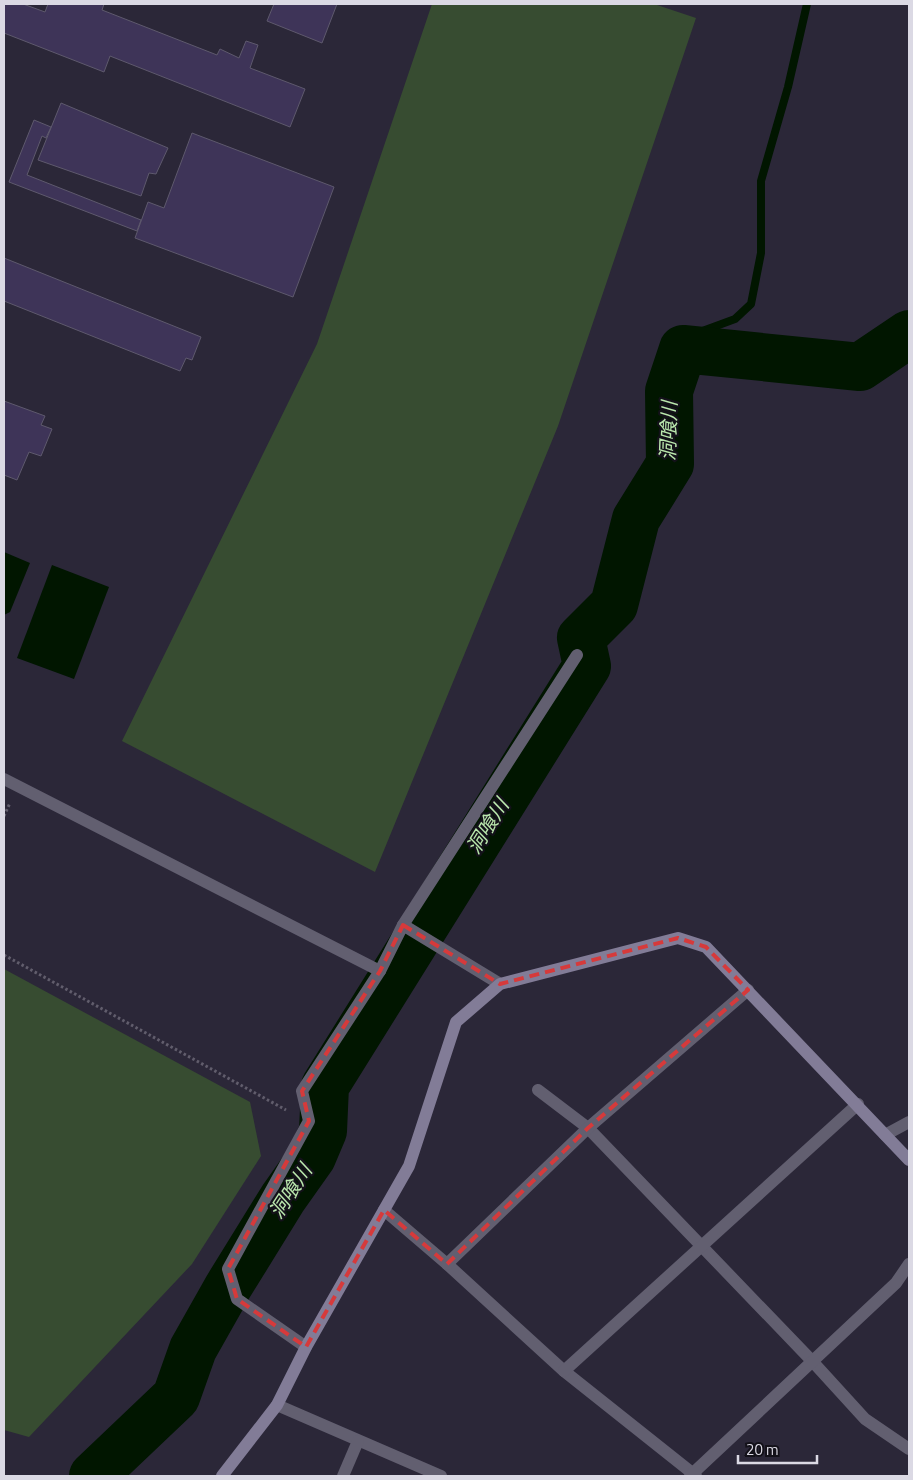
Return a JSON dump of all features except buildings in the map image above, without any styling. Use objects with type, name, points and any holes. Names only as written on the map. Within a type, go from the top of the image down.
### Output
[{"type":"street","points":[[306,1347],[237,1299],[228,1268],[309,1121],[302,1091],[380,971],[413,931],[577,655]]},
{"type":"street","points":[[4,779],[380,971]]},
{"type":"street","points":[[413,931],[500,984]]},
{"type":"street","points":[[222,1476],[277,1405],[306,1347],[409,1166],[456,1022],[500,984],[678,938],[706,947],[858,1104],[909,1160]]},
{"type":"street","points":[[447,1264],[588,1128],[748,990]]},
{"type":"street","points":[[538,1090],[588,1128],[814,1362],[865,1419],[909,1448]]},
{"type":"street","points":[[564,1371],[858,1104]]},
{"type":"street","points":[[885,1134],[909,1122]]},
{"type":"street","points":[[384,1210],[447,1264],[564,1371],[693,1475],[896,1283],[909,1264]]},
{"type":"street","points":[[277,1405],[441,1476]]},
{"type":"street","points":[[343,1476],[358,1441]]},
{"type":"path","points":[[4,955],[261,1098],[309,1121]]},
{"type":"highlighted area","points":[[403,925],[500,984],[678,938],[706,947],[748,990],[588,1128],[447,1264],[384,1210],[306,1347],[237,1299],[228,1269],[309,1121],[302,1091],[380,971]]},
{"type":"shaded area","points":[[432,4],[654,4],[696,18],[558,426],[375,872],[122,741],[317,344]]},
{"type":"shaded area","points":[[4,552],[30,563],[10,612],[4,615]]},
{"type":"shaded area","points":[[52,565],[109,587],[74,679],[17,658]]},
{"type":"shaded area","points":[[4,969],[250,1102],[261,1156],[192,1264],[29,1437],[4,1430]]},
{"type":"waterway","points":[[683,349],[697,333],[735,319],[751,304],[761,253],[761,181],[788,87],[807,4]]},
{"type":"waterway","name":"洞喰川","points":[[93,1476],[176,1397],[193,1349],[228,1287],[283,1198],[312,1157],[323,1131],[325,1086],[587,666],[581,638],[614,605],[636,519],[670,464],[669,391],[683,349],[860,367],[909,334]]}]
